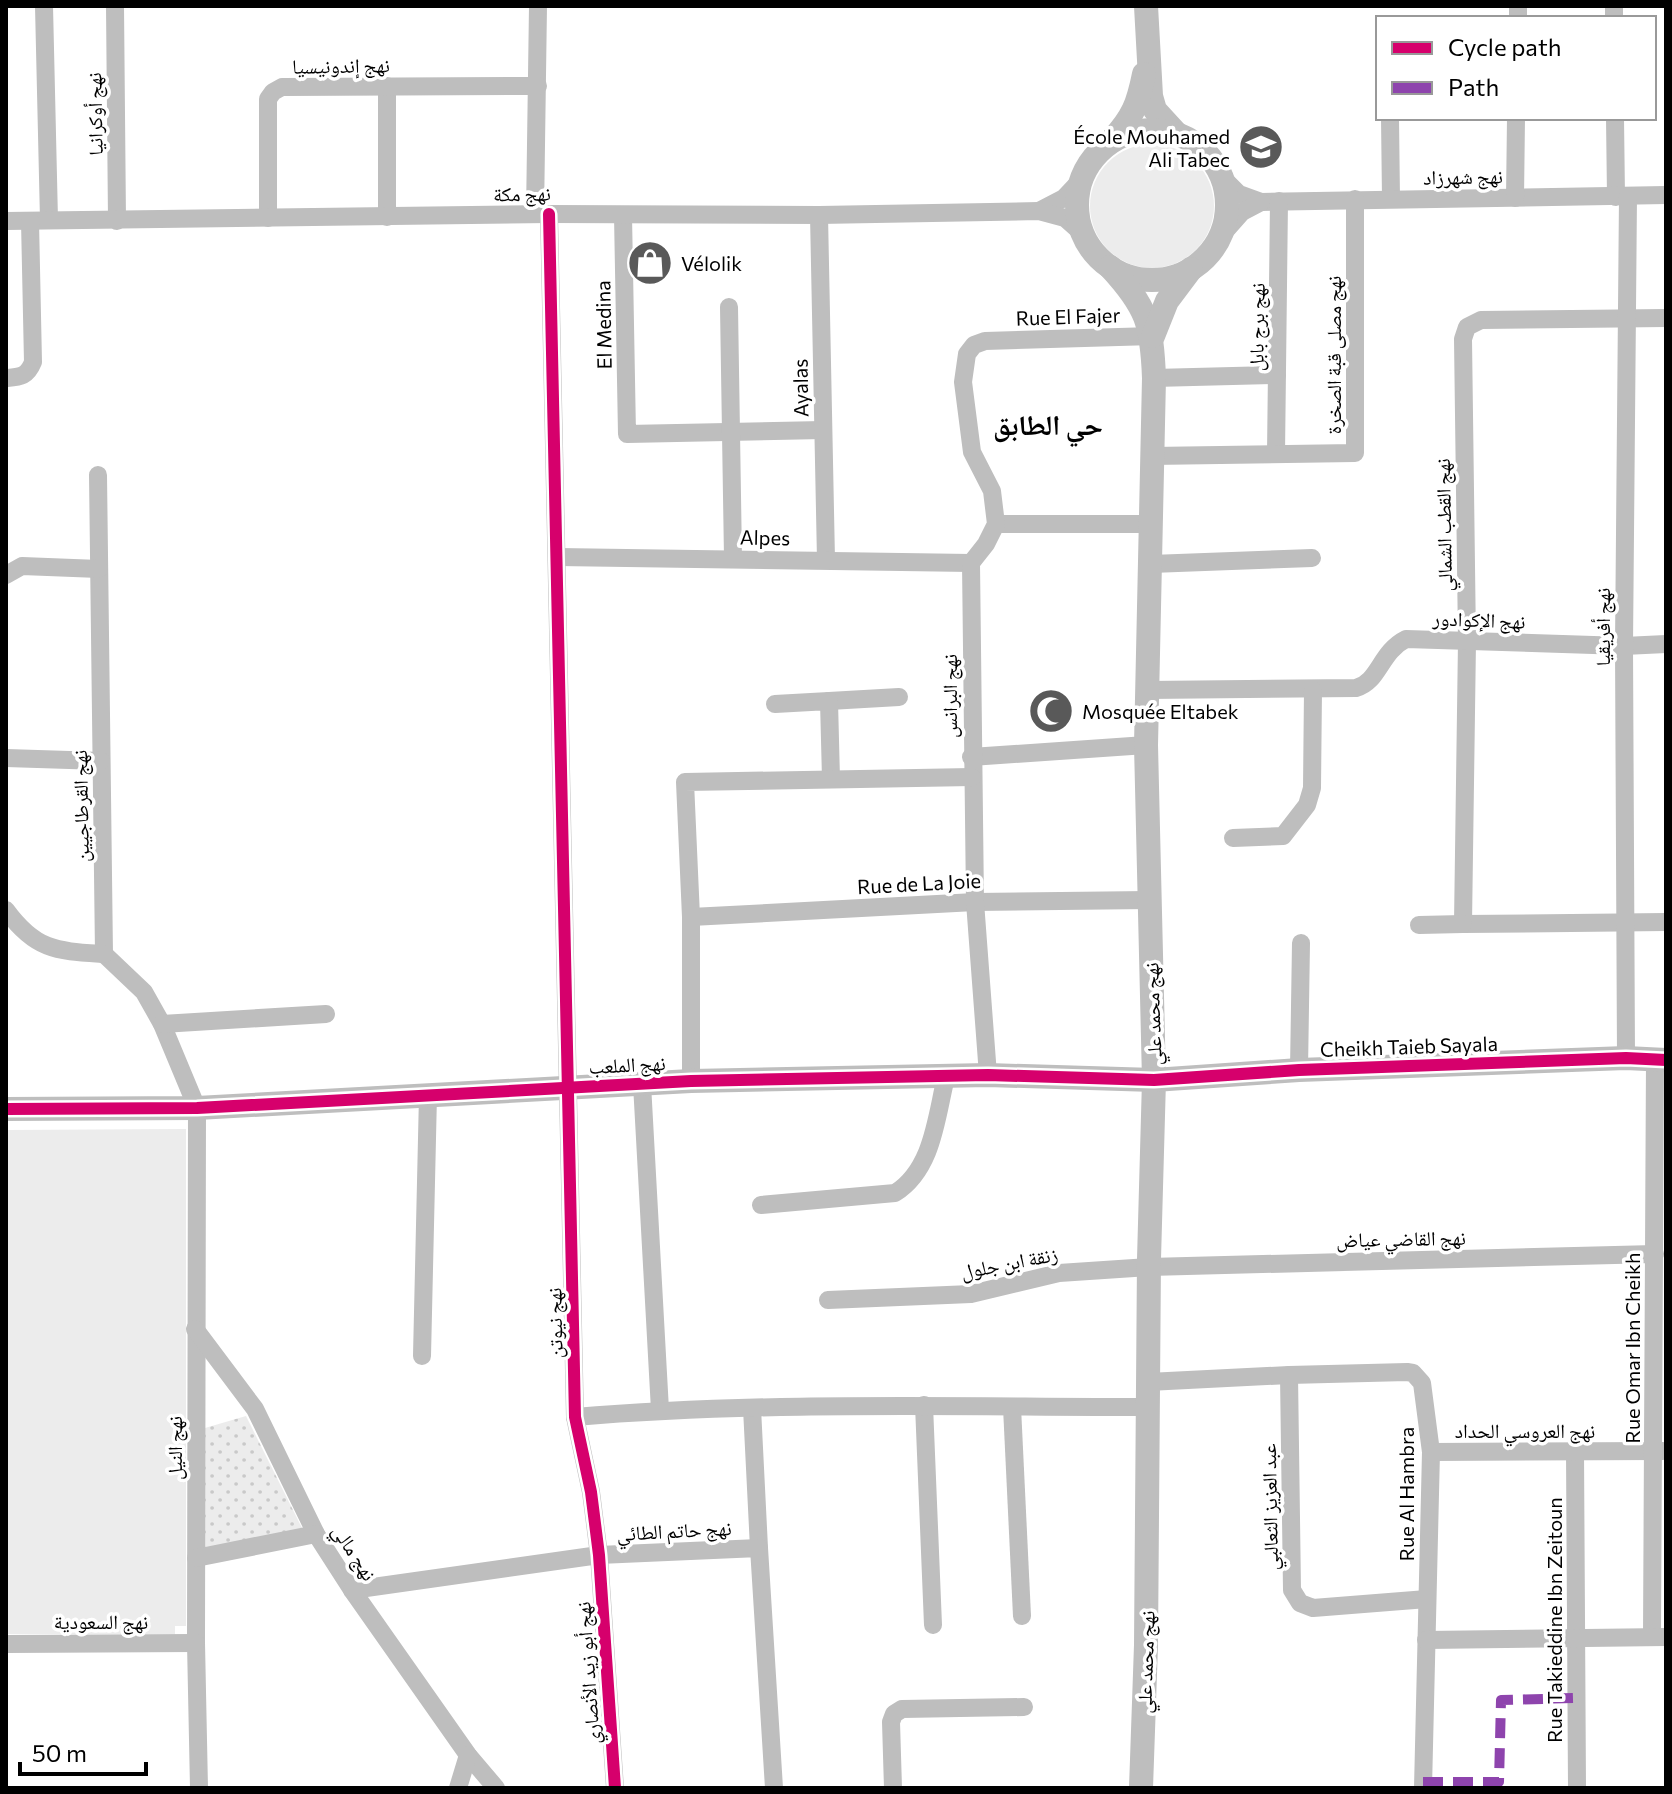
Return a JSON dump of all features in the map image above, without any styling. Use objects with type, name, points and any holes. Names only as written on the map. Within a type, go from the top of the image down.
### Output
[{"type":"street","points":[[6,378],[22,377],[28,373],[33,362],[40,221],[44,6]]},
{"type":"street","name":"نهج أوكرانيا","points":[[115,6],[117,221]]},
{"type":"street","name":"نهج نيوتن","points":[[538,6],[542,214],[558,557],[575,1417],[591,1492],[599,1555]]},
{"type":"street","points":[[1146,6],[1151,96],[1155,110],[1177,134],[1203,150],[1221,176],[1239,194],[1270,201]]},
{"type":"street","points":[[1083,234],[1077,207],[1082,179],[1086,169],[1136,108],[1148,56]]},
{"type":"street","points":[[387,86],[387,217]]},
{"type":"street","name":"نهج إندونيسيا","points":[[268,218],[268,99],[282,87],[538,86]]},
{"type":"street","points":[[1390,120],[1391,199]]},
{"type":"street","points":[[1515,198],[1516,120]]},
{"type":"street","name":"نهج أفريقيا","points":[[1615,120],[1622,196],[1626,318],[1626,1058]]},
{"type":"street","points":[[1103,149],[1130,133],[1146,130],[1177,134]]},
{"type":"street","points":[[1219,238],[1227,205],[1221,176]]},
{"type":"street","points":[[1039,211],[1064,198],[1082,179]]},
{"type":"street","name":"نهج شهرزاد","points":[[1270,201],[1666,195]]},
{"type":"street","name":"نهج مصلى قبة الصخرة","points":[[1151,456],[1355,453],[1355,199]]},
{"type":"street","points":[[1153,336],[1167,301],[1191,269],[1213,249],[1242,212],[1270,201]]},
{"type":"street","name":"نهج برج بابل","points":[[1270,201],[1277,375],[1276,454]]},
{"type":"street","points":[[1039,211],[1065,218],[1083,234],[1099,259],[1133,278],[1172,278],[1191,269]]},
{"type":"street","name":"نهج مكة","points":[[6,221],[1039,211]]},
{"type":"street","name":"El Medina","points":[[623,215],[627,434],[731,432]]},
{"type":"street","name":"Ayalas","points":[[819,215],[826,560]]},
{"type":"street","points":[[1110,267],[1139,301],[1153,336]]},
{"type":"street","points":[[729,307],[733,558]]},
{"type":"street","name":"نهج القطب الشمالي","points":[[1463,924],[1467,641],[1463,339],[1467,327],[1481,320],[1666,318]]},
{"type":"street","name":"Rue El Fajer","points":[[996,524],[992,491],[972,452],[963,382],[967,354],[974,345],[985,341],[1153,336]]},
{"type":"street","name":"نهج محمد علي","points":[[1141,1788],[1154,1080],[1146,745],[1153,336]]},
{"type":"street","points":[[1154,378],[1277,375]]},
{"type":"street","points":[[731,432],[823,430]]},
{"type":"street","name":"نهج القرطاجيين","points":[[98,475],[104,954]]},
{"type":"street","points":[[971,563],[996,524],[1150,524]]},
{"type":"street","name":"Alpes","points":[[558,557],[971,563]]},
{"type":"street","points":[[1151,564],[1312,558]]},
{"type":"street","name":"نهج البرانس","points":[[971,563],[975,902],[988,1075]]},
{"type":"street","points":[[6,575],[22,566],[99,569]]},
{"type":"street","name":"نهج الإكوادور","points":[[1313,690],[1365,686],[1385,655],[1406,639],[1624,646],[1666,644]]},
{"type":"street","points":[[1147,690],[1313,690],[1312,788],[1307,805],[1283,836],[1233,838]]},
{"type":"street","points":[[775,704],[899,697]]},
{"type":"street","points":[[829,701],[831,779]]},
{"type":"street","points":[[971,757],[1146,745]]},
{"type":"street","points":[[6,758],[101,761]]},
{"type":"street","points":[[691,1081],[691,917],[685,782],[972,777]]},
{"type":"street","name":"Rue de La Joie","points":[[691,917],[975,902],[1149,900]]},
{"type":"street","points":[[6,910],[30,938],[42,945],[57,951],[104,954],[144,992],[162,1024],[197,1108]]},
{"type":"street","points":[[1419,925],[1666,922]]},
{"type":"street","points":[[1299,1070],[1301,943]]},
{"type":"street","points":[[162,1024],[326,1014]]},
{"type":"street","name":"Cheikh Taieb Sayala","points":[[1154,1080],[1299,1070],[1626,1058],[1660,1060]]},
{"type":"street","name":"Rue Omar Ibn Cheikh","points":[[1659,1636],[1660,1451],[1655,1254],[1660,1060]]},
{"type":"street","name":"نهج الملعب","points":[[6,1109],[197,1108],[691,1081],[988,1075],[1154,1080]]},
{"type":"street","points":[[761,1205],[895,1193],[905,1186],[923,1163],[946,1077]]},
{"type":"street","points":[[642,1084],[660,1410]]},
{"type":"street","points":[[422,1356],[428,1095]]},
{"type":"street","name":"نهج النيل","points":[[197,1108],[195,1329],[199,1788]]},
{"type":"street","name":"نهج القاضي عياض","points":[[1149,1267],[1655,1254]]},
{"type":"street","name":"زنقة ابن جلول","points":[[828,1300],[971,1294],[1059,1273],[1149,1267]]},
{"type":"street","name":"نهج مالي","points":[[195,1329],[255,1409],[316,1534],[352,1590],[468,1755],[496,1788]]},
{"type":"street","name":"Rue Al Hambra","points":[[1148,1382],[1413,1373],[1422,1383],[1431,1452],[1423,1788]]},
{"type":"street","name":"عبد العزيز الثعالبي","points":[[1289,1375],[1292,1590],[1300,1603],[1313,1608],[1427,1599]]},
{"type":"street","points":[[575,1417],[660,1410],[752,1408],[924,1405],[1148,1407]]},
{"type":"street","points":[[924,1405],[933,1625]]},
{"type":"street","points":[[1012,1407],[1022,1616]]},
{"type":"street","points":[[752,1408],[759,1548]]},
{"type":"street","name":"Rue Takieddine Ibn Zeitoun","points":[[1575,1451],[1577,1788]]},
{"type":"street","name":"نهج العروسي الحداد","points":[[1431,1452],[1660,1451]]},
{"type":"street","points":[[196,1558],[316,1534]]},
{"type":"street","name":"نهج حاتم الطائي","points":[[352,1590],[599,1555],[759,1548],[774,1788]]},
{"type":"street","name":"نهج أبو زيد الأنصاري","points":[[599,1555],[615,1788]]},
{"type":"street","points":[[1426,1640],[1659,1636]]},
{"type":"street","name":"نهج السعودية","points":[[6,1644],[196,1643]]},
{"type":"street","points":[[893,1788],[891,1722],[894,1714],[902,1709],[1024,1707]]},
{"type":"street","points":[[458,1788],[468,1755]]},
{"type":"shaded area","points":[[1152,144],[1176,149],[1196,162],[1209,182],[1214,206],[1209,230],[1196,250],[1176,263],[1152,268],[1128,263],[1108,250],[1095,230],[1090,206],[1095,182],[1108,162],[1128,149]]},
{"type":"shaded area","points":[[186,1129],[186,1626],[175,1626],[175,1634],[6,1634],[6,1130]]},
{"type":"shaded area","points":[[246,1416],[303,1530],[204,1548],[205,1428]]},
{"type":"marked path","points":[[1423,1782],[1499,1782],[1501,1700],[1576,1698]]},
{"type":"cycle path","points":[[549,214],[575,1417],[591,1492],[599,1555],[615,1788]]},
{"type":"cycle path","points":[[6,1109],[197,1108],[691,1081],[988,1075],[1154,1080],[1299,1070],[1626,1058],[1666,1060]]},
{"type":"place","name":"École Mouhamed Ali Tabec","points":[[1261,147]]},
{"type":"place","name":"Vélolik","points":[[650,263]]},
{"type":"place","name":"Mosquée Eltabek","points":[[1051,711]]},
{"type":"district","name":"حي الطابق","points":[[1048,424]]}]
